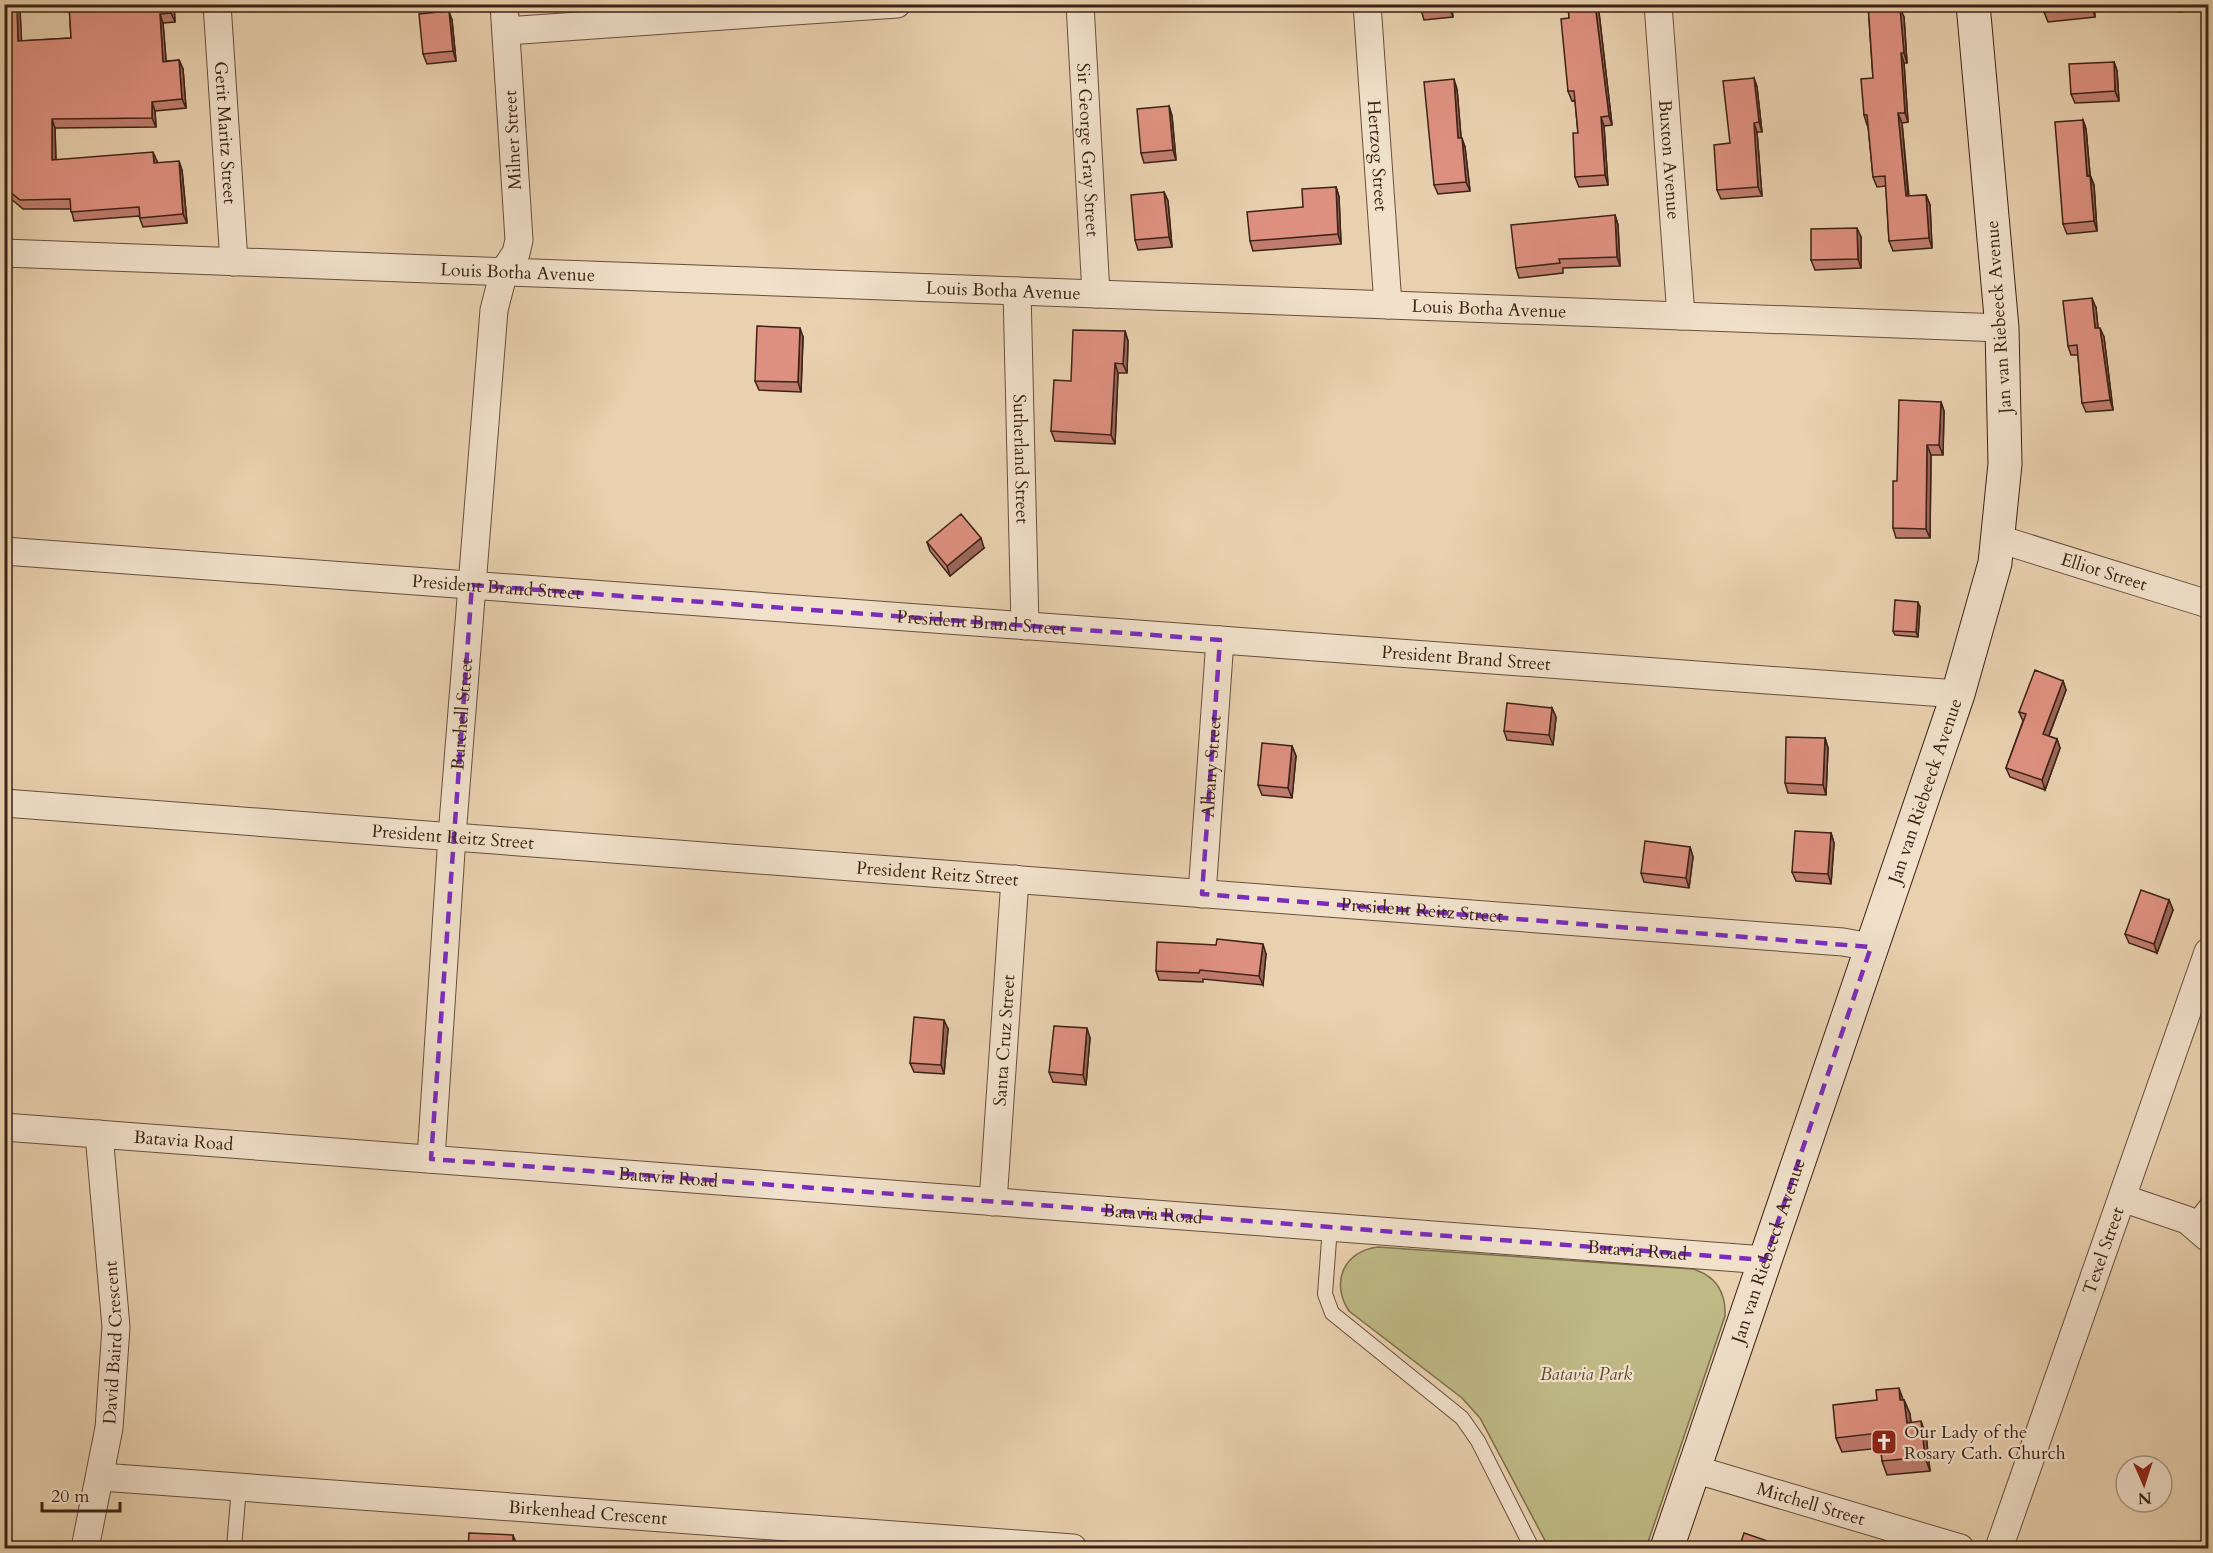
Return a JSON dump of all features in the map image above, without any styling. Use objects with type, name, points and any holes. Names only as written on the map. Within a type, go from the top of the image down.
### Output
[{"type":"street","name":"Gerit Maritz Street","points":[[217,4],[234,261]]},
{"type":"street","points":[[505,18],[897,4]]},
{"type":"street","name":"Sir George Gray Street","points":[[1080,4],[1096,294]]},
{"type":"street","name":"Hertzog Street","points":[[1367,4],[1388,304]]},
{"type":"street","name":"Buxton Avenue","points":[[1658,4],[1681,316]]},
{"type":"street","name":"Jan van Riebeeck Avenue","points":[[1667,1548],[1958,694],[1983,607],[1999,539],[2006,432],[2002,328],[1973,4]]},
{"type":"street","name":"Milner Street","points":[[504,271],[516,253],[519,240],[505,18]]},
{"type":"street","name":"Louis Botha Avenue","points":[[4,253],[2002,328]]},
{"type":"street","name":"Burchell Street","points":[[431,1160],[452,836],[494,310],[504,271]]},
{"type":"street","name":"Sutherland Street","points":[[1017,291],[1025,626]]},
{"type":"street","name":"Elliot Street","points":[[1999,539],[2208,604]]},
{"type":"street","name":"President Brand Street","points":[[4,551],[1958,694]]},
{"type":"street","name":"Albany Street","points":[[1202,894],[1220,640]]},
{"type":"street","name":"President Reitz Street","points":[[4,802],[1843,942],[1871,947]]},
{"type":"street","name":"Santa Cruz Street","points":[[993,1202],[1015,879]]},
{"type":"street","name":"Texel Street","points":[[1999,1548],[2208,952]]},
{"type":"street","name":"Batavia Road","points":[[4,1127],[1765,1260]]},
{"type":"street","name":"David Baird Crescent","points":[[85,1548],[101,1477],[113,1389],[116,1327],[99,1134]]},
{"type":"street","points":[[2122,1198],[2203,1222]]},
{"type":"street","name":"Mitchell Street","points":[[1694,1469],[1960,1548]]},
{"type":"street","name":"Birkenhead Crescent","points":[[101,1477],[1072,1548]]},
{"type":"lane","points":[[1330,1227],[1325,1293],[1332,1313],[1462,1418],[1478,1441],[1532,1548]]},
{"type":"lane","points":[[234,1548],[239,1487]]},
{"type":"highlighted area","points":[[472,585],[1220,640],[1202,894],[1871,947],[1765,1260],[431,1159]]},
{"type":"green space","name":"Batavia Park","points":[[1378,1247],[1693,1269],[1708,1276],[1718,1286],[1724,1300],[1725,1316],[1646,1548],[1549,1548],[1480,1418],[1462,1398],[1349,1311],[1343,1300],[1341,1289],[1344,1270],[1356,1255]]},
{"type":"building","points":[[4,4],[17,4],[18,41],[71,38],[69,4],[171,4],[171,13],[160,14],[163,62],[179,60],[182,99],[152,102],[152,118],[52,119],[52,160],[153,152],[154,163],[179,161],[183,214],[140,218],[139,207],[71,212],[70,199],[20,200],[4,187]]},
{"type":"building","points":[[1420,4],[1449,4],[1449,7],[1421,10]]},
{"type":"building","points":[[1568,4],[1595,4],[1609,116],[1601,117],[1605,175],[1575,177],[1573,133],[1578,133],[1574,91],[1568,91],[1561,19],[1569,18]]},
{"type":"building","points":[[1868,4],[1894,4],[1895,8],[1900,8],[1904,53],[1901,53],[1905,113],[1898,113],[1906,196],[1926,195],[1929,238],[1889,241],[1885,176],[1873,177],[1867,115],[1864,115],[1861,79],[1873,78]]},
{"type":"building","points":[[2044,4],[2092,4],[2092,8],[2044,12]]},
{"type":"building","points":[[449,11],[453,51],[423,54],[419,14]]},
{"type":"building","points":[[2114,62],[2115,91],[2071,94],[2069,64]]},
{"type":"building","points":[[1754,78],[1759,122],[1754,123],[1758,187],[1717,190],[1714,145],[1730,143],[1723,81]]},
{"type":"building","points":[[1454,79],[1458,138],[1462,138],[1466,182],[1434,185],[1424,82]]},
{"type":"building","points":[[1169,106],[1173,150],[1141,153],[1137,109]]},
{"type":"building","points":[[2083,120],[2087,176],[2090,175],[2094,221],[2063,224],[2055,122]]},
{"type":"building","points":[[2206,164],[2208,164],[2208,196]]},
{"type":"building","points":[[1336,187],[1338,234],[1250,241],[1247,212],[1303,207],[1302,189]]},
{"type":"building","points":[[1164,192],[1169,237],[1135,240],[1131,195]]},
{"type":"building","points":[[1615,215],[1617,257],[1559,259],[1560,263],[1516,268],[1511,225]]},
{"type":"building","points":[[1857,228],[1858,259],[1811,260],[1811,229]]},
{"type":"building","points":[[2092,298],[2095,328],[2100,328],[2110,400],[2082,403],[2077,345],[2068,346],[2063,301]]},
{"type":"building","points":[[757,326],[800,328],[798,382],[755,381]]},
{"type":"building","points":[[1073,330],[1125,331],[1123,364],[1115,363],[1111,435],[1051,431],[1054,380],[1071,381]]},
{"type":"building","points":[[1899,400],[1941,402],[1939,445],[1927,445],[1926,529],[1893,528],[1893,481],[1897,481]]},
{"type":"building","points":[[961,514],[981,538],[947,566],[927,542]]},
{"type":"building","points":[[1895,600],[1918,602],[1916,632],[1893,631]]},
{"type":"building","points":[[2035,670],[2063,681],[2043,734],[2057,739],[2042,780],[2006,768],[2026,714],[2019,712]]},
{"type":"building","points":[[2208,684],[2208,702],[2204,701]]},
{"type":"building","points":[[1507,703],[1552,708],[1549,735],[1504,731]]},
{"type":"building","points":[[1786,737],[1825,738],[1823,785],[1785,783]]},
{"type":"building","points":[[1262,743],[1292,746],[1288,788],[1258,785]]},
{"type":"building","points":[[1795,831],[1831,833],[1828,874],[1792,872]]},
{"type":"building","points":[[1645,841],[1690,847],[1686,878],[1641,873]]},
{"type":"building","points":[[2141,890],[2169,900],[2154,944],[2125,934]]},
{"type":"building","points":[[1217,939],[1263,944],[1259,976],[1200,970],[1199,973],[1156,971],[1157,942],[1216,945]]},
{"type":"building","points":[[914,1017],[944,1020],[941,1065],[910,1063]]},
{"type":"building","points":[[1054,1026],[1087,1028],[1083,1075],[1049,1072]]},
{"type":"building","name":"Our Lady of the Rosary Cath. Church","points":[[1899,1388],[1900,1400],[1904,1400],[1907,1423],[1921,1421],[1925,1457],[1882,1461],[1879,1433],[1836,1438],[1833,1405],[1877,1400],[1876,1390]]},
{"type":"building","points":[[469,1533],[513,1535],[513,1548],[468,1548]]},
{"type":"building","points":[[1744,1533],[1785,1547],[1739,1548]]},
{"type":"place","name":"Our Lady of the Rosary Cath. Church","points":[[1884,1442]]}]
